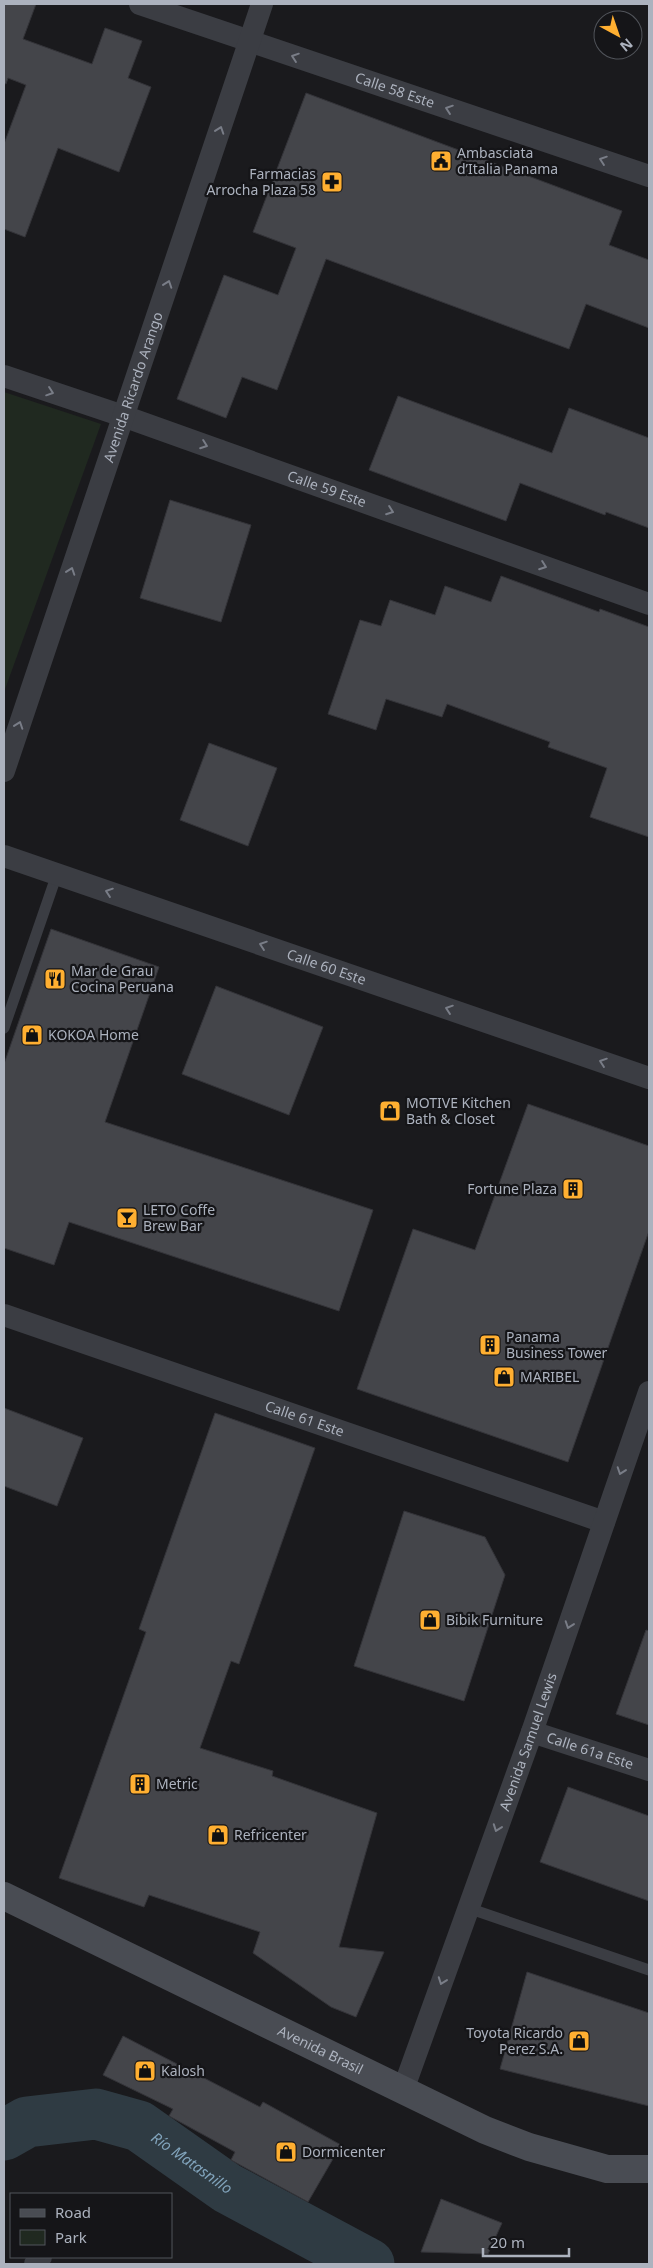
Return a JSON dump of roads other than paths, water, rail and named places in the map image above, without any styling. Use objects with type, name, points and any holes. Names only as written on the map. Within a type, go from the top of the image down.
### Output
[{"type":"main road","name":"Avenida Brasil","points":[[4,1896],[485,2130],[530,2147],[607,2168],[649,2169]]},
{"type":"street","name":"Calle 58 Este","points":[[140,4],[649,176]]},
{"type":"street","name":"Avenida Ricardo Arango","points":[[4,771],[262,4]]},
{"type":"street","name":"Calle 59 Este","points":[[4,376],[123,416],[649,604]]},
{"type":"street","name":"Calle 60 Este","points":[[4,856],[649,1078]]},
{"type":"street","name":"Calle 61 Este","points":[[4,1315],[604,1522]]},
{"type":"street","name":"Avenida Samuel Lewis","points":[[403,2090],[532,1732],[604,1522],[642,1435],[649,1392]]},
{"type":"street","name":"Calle 61a Este","points":[[532,1732],[649,1770]]},
{"type":"lane","points":[[4,1028],[57,874]]},
{"type":"lane","points":[[468,1908],[649,1970]]},
{"type":"waterway","name":"Río Matasnillo","points":[[4,2135],[27,2122],[96,2114],[139,2126],[227,2188],[369,2264]]},
{"type":"place","name":"Ambasciata d’Italia Panama","points":[[441,161]]},
{"type":"place","name":"Farmacias Arrocha Plaza 58","points":[[332,182]]},
{"type":"place","name":"Mar de Grau Cocina Peruana","points":[[55,979]]},
{"type":"place","name":"KOKOA Home","points":[[32,1035]]},
{"type":"place","name":"MOTIVE Kitchen Bath & Closet","points":[[390,1111]]},
{"type":"place","name":"Fortune Plaza","points":[[573,1189]]},
{"type":"place","name":"LETO Coffe Brew Bar","points":[[127,1218]]},
{"type":"place","name":"Panama Business Tower","points":[[490,1345]]},
{"type":"place","name":"MARIBEL","points":[[504,1377]]},
{"type":"place","name":"Bibik Furniture","points":[[430,1620]]},
{"type":"place","name":"Metric","points":[[140,1784]]},
{"type":"place","name":"Refricenter","points":[[218,1835]]},
{"type":"place","name":"Toyota Ricardo Perez S.A.","points":[[579,2041]]},
{"type":"place","name":"Kalosh","points":[[145,2071]]},
{"type":"place","name":"Dormicenter","points":[[286,2152]]}]
